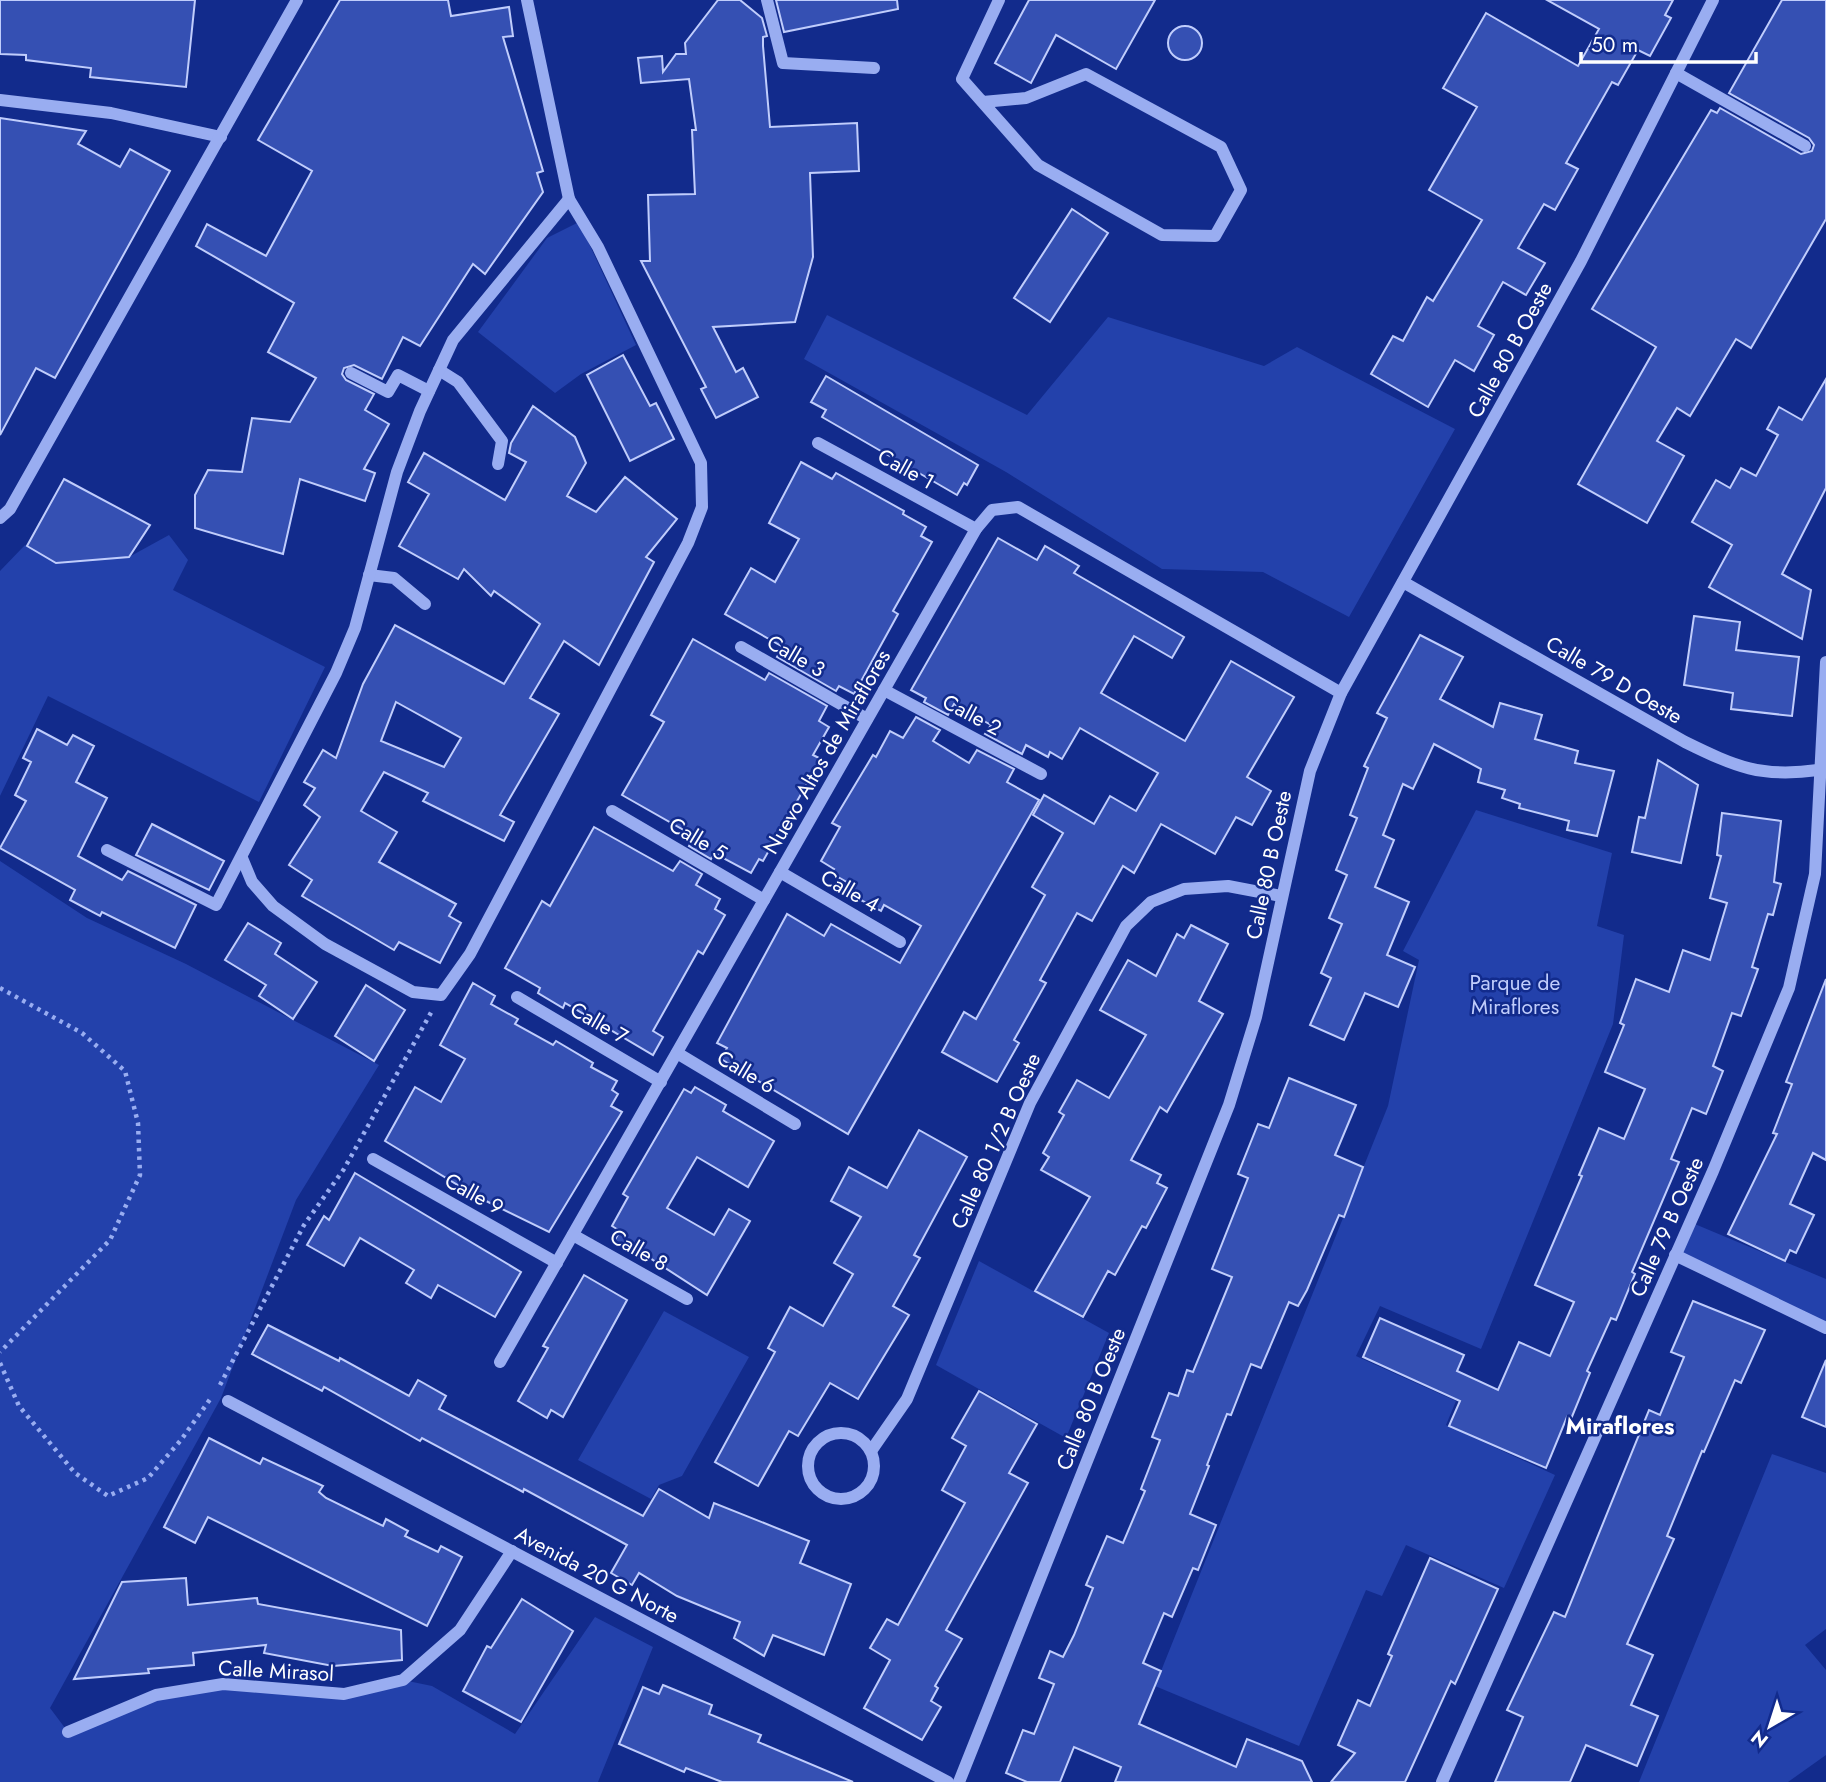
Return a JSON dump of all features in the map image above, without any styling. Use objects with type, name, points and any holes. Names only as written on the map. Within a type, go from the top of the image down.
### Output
[{"type":"street","points":[[0,517],[10,509],[297,0]]},
{"type":"street","points":[[243,858],[252,882],[273,906],[325,944],[413,992],[441,995],[476,943],[688,543],[702,507],[701,463],[598,247],[569,199],[527,0]]},
{"type":"street","points":[[767,0],[783,63],[874,68]]},
{"type":"street","points":[[983,102],[1026,98],[1086,74],[1221,147],[1241,190],[1215,236],[1162,236],[1038,165],[962,79],[999,0]]},
{"type":"street","name":"Calle 80 B Oeste","points":[[959,1782],[1229,1105],[1256,1017],[1310,771],[1341,693],[1581,261],[1713,0]]},
{"type":"street","points":[[1676,73],[1805,146]]},
{"type":"street","points":[[0,100],[111,113],[221,138]]},
{"type":"street","points":[[107,850],[216,905],[243,858],[336,673],[355,628],[397,472],[429,391],[453,340],[569,199]]},
{"type":"street","points":[[439,370],[458,382],[502,441],[498,464]]},
{"type":"street","points":[[351,373],[388,392],[398,375],[429,391]]},
{"type":"street","name":"Calle 1","points":[[818,443],[976,529]]},
{"type":"street","name":"Nuevo Altos de Miraflores","points":[[500,1362],[976,529],[992,510],[1018,507],[1341,693]]},
{"type":"street","points":[[369,575],[394,578],[425,604]]},
{"type":"street","name":"Calle 79 D Oeste","points":[[1403,582],[1685,743],[1730,764],[1781,775],[1818,770]]},
{"type":"street","name":"Calle 3","points":[[741,648],[867,719]]},
{"type":"street","name":"Calle 79 B Oeste","points":[[1442,1782],[1675,1255],[1789,988],[1815,874],[1818,770],[1826,662]]},
{"type":"street","name":"Calle 2","points":[[884,690],[1041,774]]},
{"type":"street","name":"Calle 5","points":[[612,811],[764,901]]},
{"type":"street","name":"Calle 4","points":[[780,872],[900,942]]},
{"type":"street","name":"Calle 80 1/2 B Oeste","points":[[871,1451],[855,1435],[844,1432],[823,1437],[809,1454],[807,1465],[814,1486],[832,1498],[854,1497],[863,1491],[874,1472],[871,1451],[907,1399],[1030,1104],[1126,926],[1151,902],[1184,889],[1228,886],[1282,896]]},
{"type":"street","name":"Calle 7","points":[[517,998],[661,1082]]},
{"type":"street","name":"Calle 6","points":[[677,1053],[795,1124]]},
{"type":"street","name":"Calle 9","points":[[373,1159],[557,1263]]},
{"type":"street","name":"Calle 8","points":[[573,1235],[687,1299]]},
{"type":"street","points":[[1675,1255],[1826,1328]]},
{"type":"street","name":"Avenida 20 G Norte","points":[[228,1401],[948,1782]]},
{"type":"street","name":"Calle Mirasol","points":[[68,1732],[156,1695],[223,1684],[344,1694],[403,1680],[460,1630],[512,1551]]},
{"type":"path","points":[[0,988],[82,1033],[125,1071],[138,1124],[140,1175],[110,1240],[0,1352]]},
{"type":"path","points":[[0,1363],[19,1406],[75,1472],[108,1496],[148,1478],[181,1440],[220,1385],[304,1225],[344,1169],[441,995]]},
{"type":"green space","points":[[579,222],[636,345],[581,374],[555,393],[478,332],[547,238]]},
{"type":"green space","points":[[827,315],[1027,415],[1108,317],[1264,366],[1297,347],[1455,429],[1349,617],[1263,572],[1162,569],[1006,472],[804,359]]},
{"type":"green space","points":[[169,535],[188,560],[173,590],[325,667],[259,802],[48,696],[0,796],[0,571],[25,545],[56,563],[129,557]]},
{"type":"green space","name":"Parque de Miraflores","points":[[1476,810],[1612,853],[1597,926],[1624,935],[1613,1024],[1481,1349],[1380,1306],[1356,1356],[1456,1401],[1446,1425],[1555,1475],[1504,1588],[1406,1545],[1382,1596],[1366,1590],[1299,1746],[1155,1686],[1388,1106],[1419,960],[1403,951]]},
{"type":"green space","points":[[0,861],[87,918],[186,964],[379,1065],[296,1200],[221,1398],[50,1708],[68,1732],[156,1695],[223,1684],[344,1694],[403,1680],[432,1686],[515,1734],[595,1617],[653,1647],[598,1782],[0,1782]]},
{"type":"green space","points":[[1690,1222],[1826,1279],[1826,1328],[1675,1255]]},
{"type":"green space","points":[[979,1261],[1109,1333],[1066,1438],[936,1365]]},
{"type":"green space","points":[[664,1311],[749,1357],[682,1476],[659,1485],[651,1499],[578,1460]]},
{"type":"green space","points":[[1772,1454],[1826,1473],[1826,1629],[1805,1645],[1826,1670],[1826,1755],[1788,1782],[1639,1782]]},
{"type":"building","points":[[0,0],[195,0],[186,87],[90,77],[91,68],[26,60],[26,55],[0,54]]},
{"type":"building","points":[[340,0],[448,0],[451,16],[509,7],[513,36],[503,37],[543,171],[537,173],[543,192],[485,274],[473,264],[420,346],[403,337],[382,379],[354,365],[344,368],[342,374],[346,380],[374,394],[365,410],[389,424],[364,469],[375,473],[365,501],[300,479],[283,554],[195,528],[195,495],[208,470],[242,472],[252,418],[290,422],[316,378],[268,352],[294,303],[196,246],[207,224],[266,256],[312,171],[258,140]]},
{"type":"building","points":[[718,0],[740,0],[762,18],[767,36],[763,37],[763,46],[770,127],[857,123],[859,171],[810,173],[813,257],[795,322],[713,327],[736,372],[743,368],[758,397],[716,418],[701,389],[706,387],[641,261],[650,261],[648,195],[695,194],[692,130],[696,130],[689,79],[641,83],[638,58],[662,56],[663,72],[676,54],[686,54],[685,43]]},
{"type":"building","points":[[776,0],[897,0],[898,9],[784,32]]},
{"type":"building","points":[[1029,0],[1155,0],[1116,69],[1056,35],[1031,83],[995,63]]},
{"type":"building","points":[[1547,0],[1673,0],[1665,15],[1671,18],[1650,56],[1638,50],[1618,85],[1612,82],[1566,163],[1578,169],[1555,210],[1544,204],[1518,248],[1545,263],[1526,295],[1503,282],[1478,326],[1494,335],[1474,371],[1455,360],[1428,407],[1371,374],[1393,336],[1403,341],[1427,297],[1433,301],[1482,220],[1429,190],[1477,107],[1443,88],[1486,13],[1578,66],[1599,29]]},
{"type":"building","points":[[1782,0],[1826,0],[1826,219],[1751,348],[1736,339],[1690,416],[1677,408],[1657,441],[1684,456],[1647,523],[1578,484],[1656,347],[1592,309],[1711,110],[1717,113],[1720,108],[1801,154],[1812,151],[1814,145],[1809,138],[1729,93]]},
{"type":"building","points":[[1185,26],[1197,31],[1202,43],[1197,55],[1185,60],[1173,55],[1168,43],[1173,31]]},
{"type":"building","points":[[0,118],[86,131],[78,144],[120,167],[130,149],[170,171],[55,378],[36,368],[0,435]]},
{"type":"building","points":[[1072,209],[1108,233],[1050,322],[1014,298]]},
{"type":"building","points":[[623,355],[650,406],[656,403],[674,439],[630,461],[587,375]]},
{"type":"building","points":[[826,376],[978,465],[967,485],[964,483],[957,495],[822,417],[826,410],[811,402]]},
{"type":"building","points":[[1826,379],[1826,488],[1782,574],[1811,590],[1802,639],[1709,587],[1732,545],[1692,522],[1716,480],[1730,488],[1741,468],[1756,476],[1778,435],[1767,429],[1779,407],[1802,420]]},
{"type":"building","points":[[533,406],[575,437],[586,463],[567,496],[596,512],[625,477],[677,519],[646,557],[654,562],[599,665],[564,641],[530,698],[559,714],[500,815],[514,822],[504,841],[423,801],[428,793],[384,772],[361,811],[397,832],[379,862],[456,904],[449,916],[461,923],[440,963],[399,942],[394,950],[302,896],[312,880],[289,865],[320,817],[304,805],[315,788],[304,782],[323,750],[336,758],[363,684],[395,625],[504,684],[540,624],[494,591],[491,596],[464,569],[458,579],[399,546],[429,494],[408,482],[424,453],[505,500],[526,462],[509,453],[511,443]],"holes":[[[396,702],[461,738],[444,767],[381,741]]]},
{"type":"building","points":[[801,462],[832,479],[836,473],[904,511],[903,514],[926,527],[921,536],[932,542],[893,611],[898,614],[854,694],[839,686],[836,691],[777,657],[783,647],[725,614],[751,568],[775,582],[799,539],[769,523]]},
{"type":"building","points":[[64,479],[150,525],[129,557],[56,563],[27,546]]},
{"type":"building","points":[[998,538],[1037,560],[1045,546],[1079,566],[1074,573],[1184,637],[1172,658],[1134,636],[1101,693],[1185,741],[1231,661],[1294,697],[1247,777],[1271,791],[1252,825],[1236,817],[1215,854],[1161,824],[1134,873],[1123,866],[1092,921],[1077,913],[1040,980],[1046,983],[1014,1040],[1019,1043],[997,1082],[942,1052],[964,1012],[976,1019],[1045,895],[1032,887],[1063,833],[1033,815],[1044,795],[1094,824],[1110,796],[1136,811],[1158,773],[1080,728],[1062,759],[1050,752],[1048,757],[1026,745],[1022,754],[985,734],[991,725],[954,704],[948,715],[924,702],[926,698],[911,690]]},
{"type":"building","points":[[1694,616],[1740,622],[1736,650],[1799,657],[1792,716],[1731,709],[1733,693],[1684,685]]},
{"type":"building","points":[[1420,635],[1463,657],[1440,699],[1493,727],[1500,703],[1542,715],[1535,739],[1578,751],[1575,763],[1614,771],[1597,836],[1567,830],[1569,821],[1519,808],[1520,804],[1502,798],[1505,790],[1478,782],[1481,769],[1434,744],[1413,789],[1403,784],[1383,835],[1394,840],[1375,887],[1409,902],[1387,955],[1415,967],[1398,1007],[1365,993],[1344,1040],[1310,1025],[1331,978],[1321,973],[1342,924],[1329,918],[1347,875],[1336,870],[1357,818],[1350,815],[1368,768],[1364,766],[1387,718],[1377,713]]},
{"type":"building","points":[[693,639],[765,680],[769,673],[827,706],[819,721],[829,727],[813,755],[821,759],[763,861],[759,859],[751,873],[714,853],[711,859],[689,846],[694,836],[622,795],[664,722],[651,715]]},
{"type":"building","points":[[916,717],[940,730],[933,741],[969,763],[977,750],[1014,769],[1007,782],[1039,800],[848,1134],[721,1059],[727,1048],[717,1043],[787,914],[824,936],[831,924],[900,963],[921,926],[884,905],[881,911],[846,892],[850,884],[831,873],[834,869],[821,861],[840,827],[832,823],[873,755],[876,757],[890,731],[903,738]]},
{"type":"building","points":[[37,729],[67,745],[73,735],[94,746],[76,782],[107,798],[78,856],[122,880],[128,871],[196,905],[175,948],[102,912],[100,916],[70,900],[75,890],[0,848],[26,801],[15,795],[31,762],[23,758]]},
{"type":"building","points":[[1658,760],[1698,785],[1681,863],[1632,852],[1639,817],[1645,818]]},
{"type":"building","points":[[1722,813],[1781,821],[1774,882],[1781,884],[1773,915],[1768,914],[1752,967],[1758,969],[1741,1016],[1732,1013],[1713,1066],[1723,1071],[1706,1114],[1692,1108],[1671,1159],[1679,1162],[1632,1272],[1635,1274],[1616,1320],[1611,1318],[1587,1371],[1590,1373],[1571,1419],[1567,1417],[1546,1468],[1449,1426],[1460,1401],[1363,1357],[1380,1318],[1464,1355],[1457,1371],[1498,1390],[1519,1342],[1550,1356],[1574,1302],[1535,1285],[1582,1176],[1579,1175],[1599,1128],[1624,1139],[1645,1089],[1605,1072],[1624,1025],[1620,1023],[1636,979],[1669,992],[1683,950],[1710,960],[1727,903],[1710,898],[1721,856],[1717,855]]},
{"type":"building","points":[[152,824],[224,861],[209,890],[136,855]]},
{"type":"building","points":[[594,827],[673,871],[680,861],[702,874],[696,885],[720,899],[715,909],[725,915],[703,954],[698,951],[653,1031],[663,1037],[653,1055],[565,1003],[563,1008],[538,993],[540,988],[505,968],[542,901],[550,906]]},
{"type":"building","points":[[248,923],[281,943],[275,954],[317,982],[293,1019],[259,996],[266,985],[225,960]]},
{"type":"building","points":[[1191,925],[1228,944],[1199,1001],[1223,1014],[1167,1112],[1160,1107],[1131,1160],[1161,1175],[1157,1183],[1167,1188],[1146,1228],[1142,1226],[1115,1275],[1108,1271],[1083,1317],[1035,1291],[1090,1197],[1041,1170],[1049,1157],[1043,1153],[1064,1115],[1059,1112],[1077,1080],[1109,1098],[1146,1035],[1100,1010],[1128,960],[1156,976],[1177,934],[1184,938]]},
{"type":"building","points":[[1826,979],[1826,1160],[1813,1153],[1790,1204],[1814,1215],[1796,1253],[1790,1250],[1785,1261],[1728,1234],[1777,1134],[1773,1133],[1792,1084],[1786,1082]]},
{"type":"building","points":[[473,983],[495,996],[491,1004],[518,1019],[515,1024],[553,1045],[556,1041],[593,1063],[591,1067],[617,1081],[612,1090],[618,1094],[611,1106],[622,1112],[549,1232],[476,1196],[385,1141],[415,1087],[441,1102],[465,1059],[440,1045]]},
{"type":"building","points":[[366,985],[405,1010],[374,1061],[335,1036]]},
{"type":"building","points":[[1289,1078],[1356,1105],[1335,1155],[1363,1167],[1344,1217],[1339,1215],[1307,1290],[1298,1306],[1289,1302],[1261,1368],[1251,1364],[1231,1415],[1227,1414],[1190,1514],[1216,1525],[1198,1570],[1193,1568],[1172,1617],[1164,1613],[1143,1663],[1161,1671],[1139,1724],[1236,1767],[1247,1739],[1302,1761],[1312,1782],[1115,1782],[1121,1767],[1074,1747],[1060,1782],[1027,1782],[1006,1773],[1023,1730],[1034,1734],[1054,1684],[1039,1678],[1050,1651],[1063,1657],[1074,1635],[1093,1588],[1086,1585],[1107,1536],[1123,1543],[1145,1491],[1141,1489],[1160,1440],[1152,1437],[1169,1393],[1178,1396],[1187,1370],[1193,1372],[1232,1277],[1212,1269],[1248,1178],[1238,1174],[1258,1124],[1269,1128]]},
{"type":"building","points":[[695,1087],[726,1105],[723,1111],[774,1141],[748,1187],[697,1157],[667,1208],[714,1235],[729,1209],[750,1221],[707,1295],[642,1253],[639,1258],[613,1243],[620,1231],[612,1226],[628,1197],[623,1194],[684,1089],[691,1093]]},
{"type":"building","points":[[919,1130],[967,1157],[914,1255],[920,1258],[893,1306],[909,1315],[858,1399],[830,1383],[798,1436],[789,1431],[758,1486],[715,1462],[775,1352],[768,1348],[790,1307],[823,1326],[853,1274],[834,1263],[861,1217],[831,1201],[849,1167],[887,1188]]},
{"type":"building","points":[[355,1173],[521,1272],[495,1317],[438,1285],[431,1298],[406,1283],[414,1270],[360,1238],[344,1266],[307,1245],[324,1216],[329,1220]]},
{"type":"building","points":[[584,1275],[627,1300],[563,1417],[551,1410],[547,1418],[518,1401],[548,1348],[543,1346]]},
{"type":"building","points":[[1693,1301],[1765,1330],[1741,1383],[1735,1380],[1704,1452],[1702,1451],[1667,1536],[1674,1539],[1627,1644],[1653,1655],[1631,1705],[1658,1716],[1637,1766],[1586,1745],[1570,1782],[1495,1782],[1523,1717],[1507,1710],[1554,1612],[1565,1617],[1649,1410],[1660,1415],[1684,1357],[1671,1352]]},
{"type":"building","points":[[268,1325],[339,1361],[340,1358],[409,1396],[418,1380],[446,1396],[439,1409],[643,1516],[659,1489],[709,1518],[714,1503],[809,1541],[800,1563],[851,1584],[824,1655],[773,1635],[764,1656],[734,1638],[740,1622],[677,1596],[639,1573],[632,1585],[611,1573],[627,1545],[524,1489],[523,1492],[422,1438],[420,1441],[324,1387],[322,1391],[252,1354]]},
{"type":"building","points":[[1826,1360],[1826,1427],[1802,1417]]},
{"type":"building","points":[[979,1391],[1037,1424],[1009,1473],[1028,1483],[946,1630],[962,1639],[935,1686],[938,1688],[931,1701],[941,1707],[922,1740],[864,1708],[890,1660],[870,1648],[887,1619],[898,1625],[965,1503],[942,1490],[966,1446],[952,1438]]},
{"type":"building","points":[[209,1438],[260,1464],[263,1458],[323,1486],[319,1492],[326,1498],[383,1526],[386,1519],[408,1531],[405,1536],[438,1552],[441,1546],[462,1557],[427,1626],[208,1517],[195,1543],[164,1527]]},
{"type":"building","points":[[1430,1558],[1498,1589],[1455,1684],[1451,1681],[1405,1782],[1331,1782],[1355,1753],[1338,1745],[1358,1700],[1370,1706],[1392,1656],[1388,1654]]},
{"type":"building","points":[[186,1578],[188,1605],[257,1598],[258,1604],[401,1630],[402,1660],[333,1666],[264,1653],[266,1645],[193,1653],[194,1665],[148,1669],[149,1673],[74,1679],[122,1582]]},
{"type":"building","points":[[522,1599],[573,1631],[521,1722],[463,1691],[487,1646],[491,1648]]},
{"type":"building","points":[[663,1685],[712,1705],[709,1714],[761,1735],[758,1742],[853,1782],[722,1782],[686,1768],[684,1772],[619,1744],[643,1687],[659,1694]]},
{"type":"district","name":"Miraflores","points":[[1620,1426]]}]
